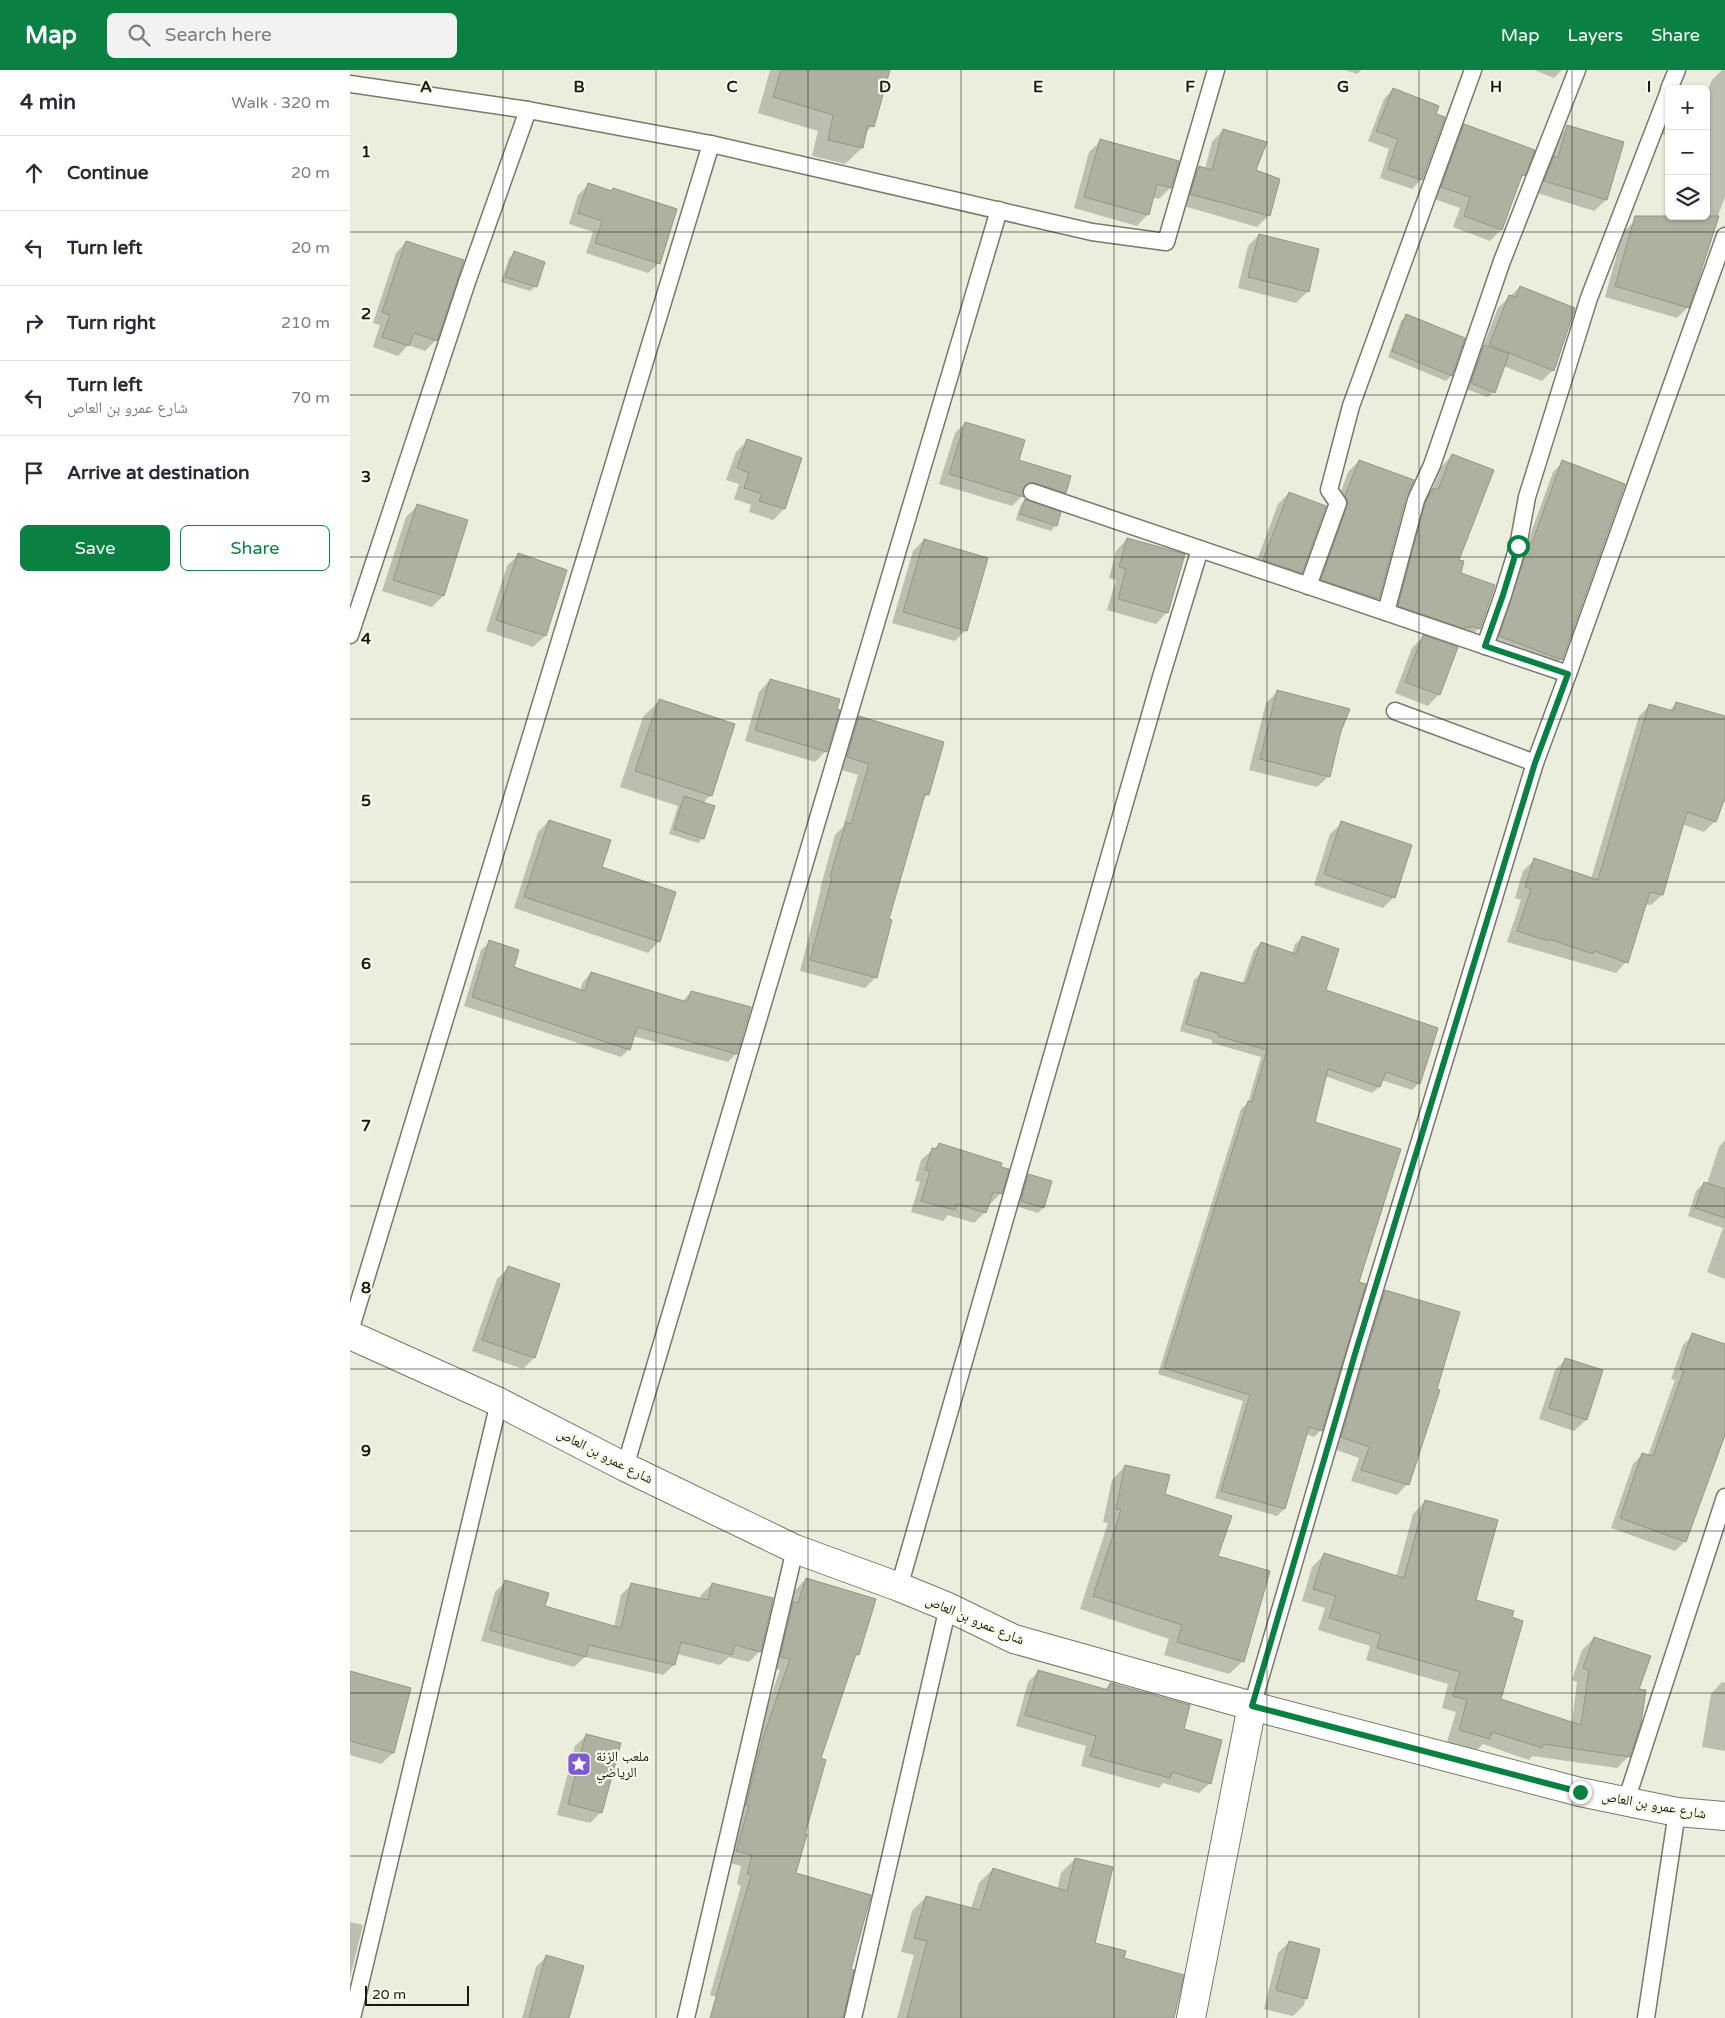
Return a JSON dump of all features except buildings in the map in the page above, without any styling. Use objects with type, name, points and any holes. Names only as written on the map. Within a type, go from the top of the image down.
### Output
[{"type":"street","name":"شارع عمرو بن العاص","points":[[350,1336],[499,1402],[625,1467],[795,1549],[948,1607],[1014,1639],[1252,1706],[1580,1792],[1676,1812],[1725,1816]]},
{"type":"street","points":[[1191,2018],[1252,1706]]},
{"type":"lane","points":[[350,84],[528,110],[711,144],[1092,232],[1166,242],[1216,70]]},
{"type":"lane","points":[[1308,586],[1338,503],[1329,490],[1351,406],[1473,70]]},
{"type":"lane","points":[[1386,612],[1416,500],[1432,465],[1502,261],[1577,70]]},
{"type":"lane","points":[[1671,85],[1677,70]]},
{"type":"lane","points":[[1485,646],[1518,546],[1526,496],[1590,298],[1665,101]]},
{"type":"lane","points":[[350,635],[467,282],[528,110]]},
{"type":"lane","points":[[350,1331],[711,144]]},
{"type":"lane","points":[[625,1467],[999,210]]},
{"type":"lane","points":[[1252,1706],[1352,1364],[1535,763],[1725,236]]},
{"type":"lane","points":[[1032,492],[1568,674]]},
{"type":"lane","points":[[899,1587],[1161,677],[1200,549]]},
{"type":"lane","points":[[1395,711],[1535,763]]},
{"type":"lane","points":[[352,2018],[499,1402]]},
{"type":"lane","points":[[1626,1801],[1725,1497]]},
{"type":"lane","points":[[686,2018],[795,1549]]},
{"type":"lane","points":[[854,2018],[948,1607]]},
{"type":"lane","points":[[1646,2018],[1676,1812]]},
{"type":"place","name":"ملعب الزنة الرياضي","points":[[579,1764]]},
{"type":"route","points":[[1518,546],[1485,646],[1568,674],[1535,763],[1355,1354],[1252,1706],[1580,1792]]}]
